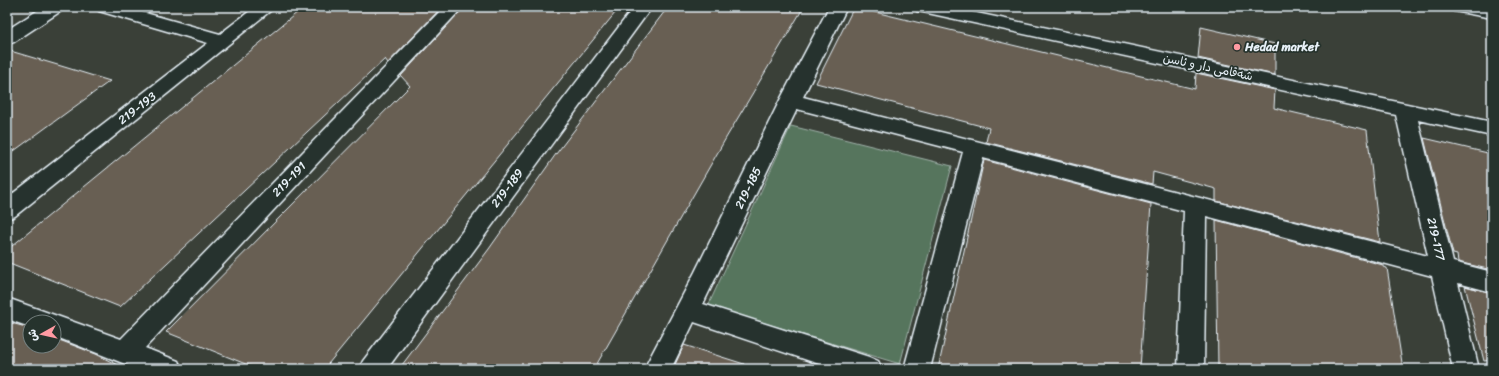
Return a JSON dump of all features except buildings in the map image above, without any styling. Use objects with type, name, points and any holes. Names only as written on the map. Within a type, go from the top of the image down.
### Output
[{"type":"street","points":[[7,38],[55,7]]},
{"type":"street","points":[[105,7],[223,41]]},
{"type":"street","name":"219-193","points":[[7,210],[266,7]]},
{"type":"street","name":"219-191","points":[[125,352],[454,7]]},
{"type":"street","name":"219-189","points":[[372,369],[643,7]]},
{"type":"street","name":"219-185","points":[[657,369],[689,310],[790,100],[838,7]]},
{"type":"street","name":"شەقامی دار و ئاسن","points":[[923,7],[1405,109],[1492,129]]},
{"type":"street","points":[[1460,7],[1492,13]]},
{"type":"street","points":[[790,100],[1492,282]]},
{"type":"street","name":"219-177","points":[[1405,109],[1466,369]]},
{"type":"street","points":[[917,369],[975,148]]},
{"type":"street","points":[[1191,369],[1195,205]]},
{"type":"street","points":[[7,308],[23,314]]},
{"type":"street","points":[[689,310],[869,369]]},
{"type":"street","points":[[62,329],[169,369]]},
{"type":"green space","points":[[791,126],[952,166],[900,364],[708,306]]},
{"type":"place","name":"Hedad market","points":[[1237,47]]}]
